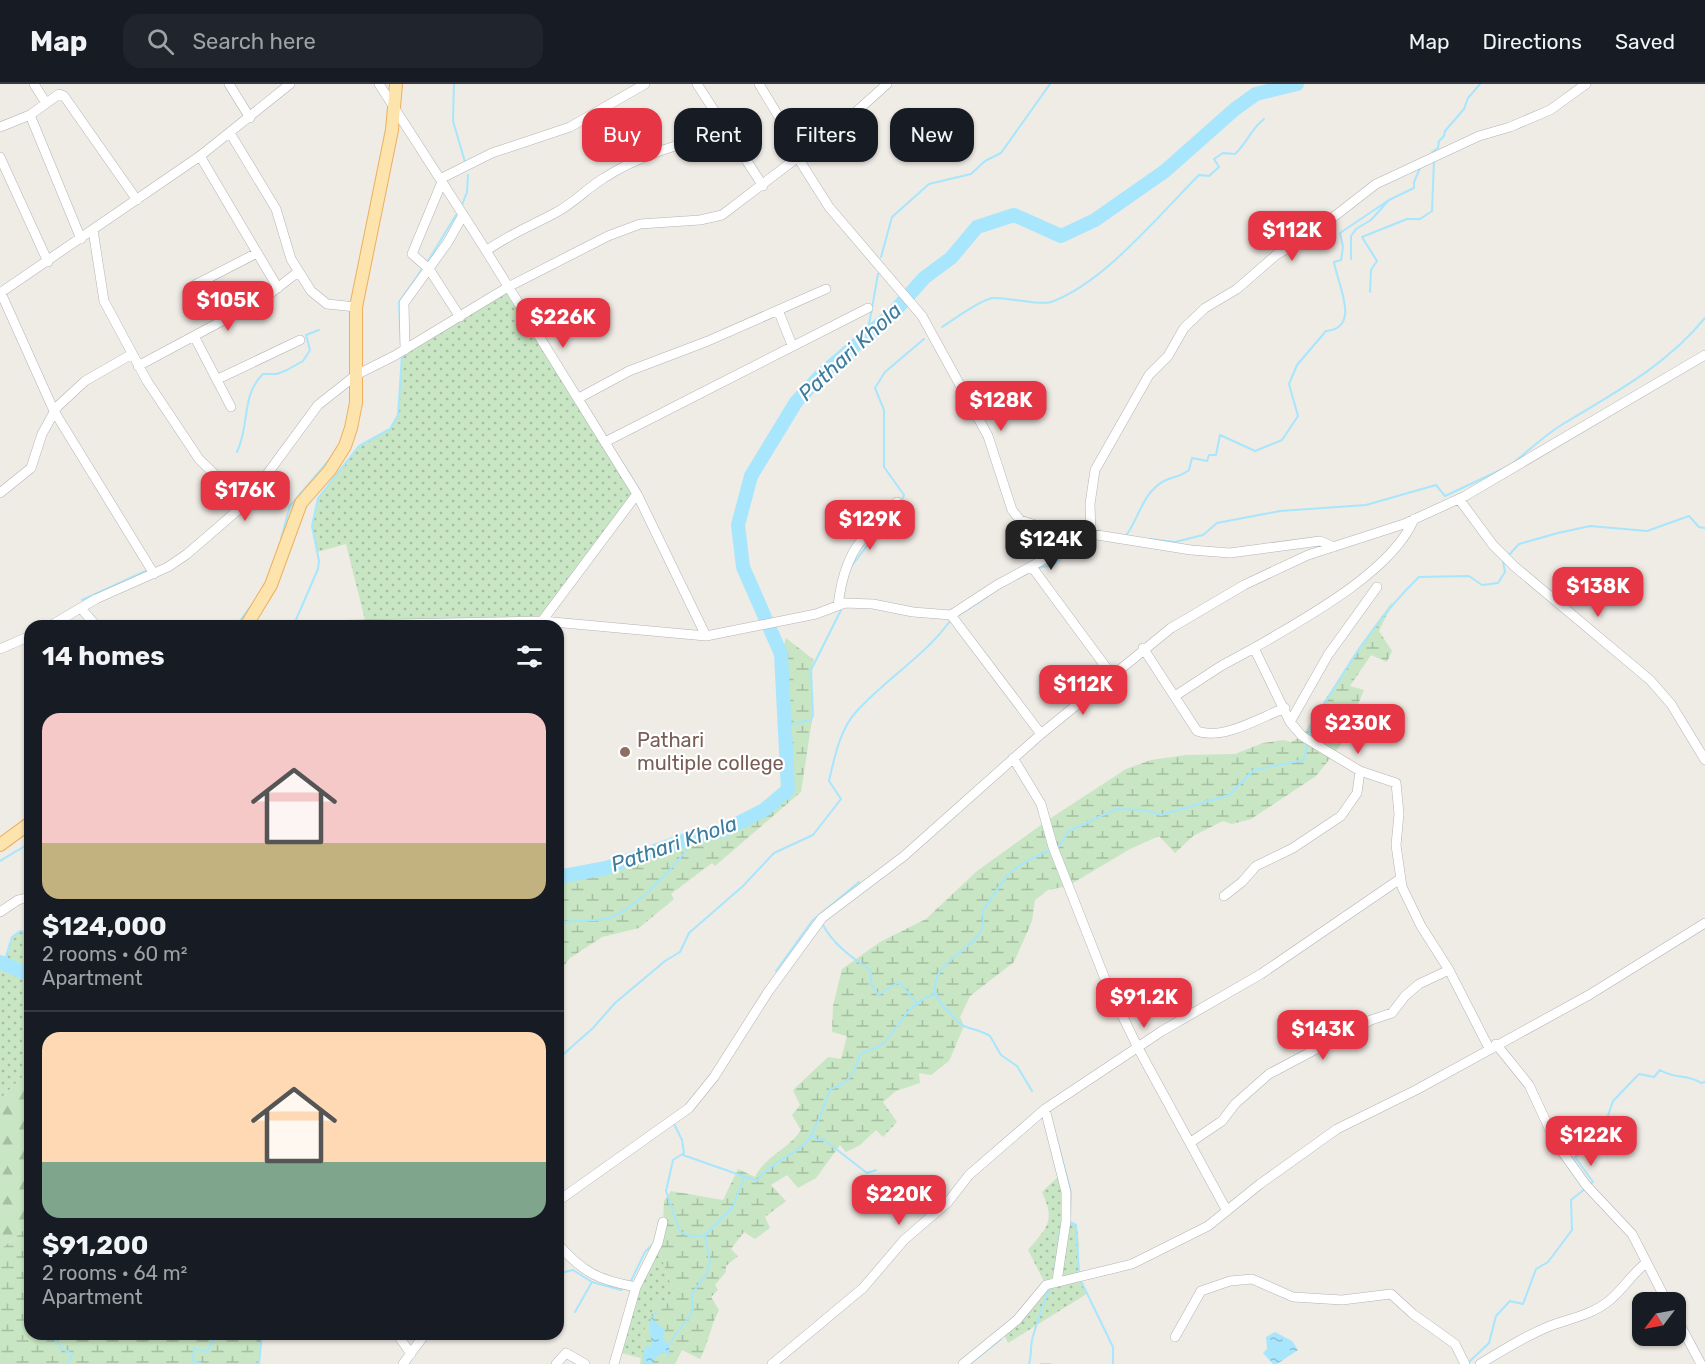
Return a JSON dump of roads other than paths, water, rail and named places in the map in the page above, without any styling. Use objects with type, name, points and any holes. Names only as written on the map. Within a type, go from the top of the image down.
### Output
[{"type":"main road","points":[[250,620],[271,585],[301,503],[330,470],[345,446],[351,429],[357,375],[356,307],[392,130],[396,84]]},
{"type":"main road","points":[[0,845],[24,827]]},
{"type":"street","points":[[34,84],[46,103]]},
{"type":"street","points":[[229,84],[250,118]]},
{"type":"street","points":[[154,574],[54,411],[0,293],[200,156],[290,84]]},
{"type":"street","points":[[379,84],[579,398],[636,494],[706,636]]},
{"type":"street","points":[[460,317],[429,269],[412,254],[441,182],[448,174],[492,153],[570,127],[645,84]]},
{"type":"street","points":[[697,84],[711,108]]},
{"type":"street","points":[[759,84],[774,110]]},
{"type":"street","points":[[858,108],[887,84]]},
{"type":"street","points":[[1091,534],[1090,504],[1095,470],[1149,375],[1168,356],[1184,328],[1198,315],[1237,289],[1276,255],[1309,236],[1376,184],[1479,135],[1510,127],[1550,110],[1586,84]]},
{"type":"street","points":[[0,127],[30,115],[59,94],[64,96],[137,200]]},
{"type":"street","points":[[30,115],[81,239]]},
{"type":"street","points":[[230,133],[276,209],[285,245],[298,272],[321,301],[327,304],[356,307]]},
{"type":"street","points":[[486,251],[515,232],[557,212],[604,178],[628,164],[674,146]]},
{"type":"street","points":[[200,156],[278,288]]},
{"type":"street","points":[[0,157],[48,262]]},
{"type":"street","points":[[746,162],[763,186]]},
{"type":"street","points":[[60,620],[154,574],[187,554],[245,504],[318,405],[357,375],[405,350],[508,287],[627,228],[640,224],[700,220],[722,215],[793,162]]},
{"type":"street","points":[[804,162],[830,207],[922,316],[988,436],[1016,515],[1020,520],[1036,527],[1078,539]]},
{"type":"street","points":[[405,350],[404,303],[429,269],[462,215]]},
{"type":"street","points":[[93,230],[104,301],[138,366],[199,459],[245,504]]},
{"type":"street","points":[[189,288],[257,253]]},
{"type":"street","points":[[138,366],[278,288],[298,272]]},
{"type":"street","points":[[579,398],[629,370],[708,341],[826,289]]},
{"type":"street","points":[[605,442],[868,308]]},
{"type":"street","points":[[778,310],[792,345]]},
{"type":"street","points":[[194,336],[231,407]]},
{"type":"street","points":[[218,379],[300,340]]},
{"type":"street","points":[[0,493],[26,475],[31,468],[42,434],[54,411],[85,381],[132,354]]},
{"type":"street","points":[[564,1197],[689,1108],[714,1077],[768,992],[822,918],[904,856],[1013,758],[1143,648],[1171,628],[1244,585],[1308,555],[1414,519],[1459,499],[1536,457],[1705,355]]},
{"type":"street","points":[[543,620],[636,494]]},
{"type":"street","points":[[1459,499],[1493,545],[1514,566],[1650,680],[1671,704],[1705,760]]},
{"type":"street","points":[[838,606],[843,574],[854,551],[869,532],[892,515],[897,502]]},
{"type":"street","points":[[1175,696],[1221,666],[1314,613],[1370,572],[1396,548],[1409,532],[1414,519]]},
{"type":"street","points":[[564,623],[706,636],[780,622],[845,603],[873,604],[913,612],[951,615],[997,585],[1078,539],[1091,534],[1191,550],[1230,553],[1320,541],[1334,547]]},
{"type":"street","points":[[1032,567],[1111,674]]},
{"type":"street","points":[[1290,722],[1328,655],[1377,588]]},
{"type":"street","points":[[81,608],[91,620]]},
{"type":"street","points":[[951,615],[1041,734]]},
{"type":"street","points":[[0,649],[24,639]]},
{"type":"street","points":[[1143,648],[1197,731],[1202,733],[1230,730],[1285,708]]},
{"type":"street","points":[[1254,648],[1290,722],[1302,736],[1360,771],[1396,783],[1399,814],[1396,845],[1400,879],[1420,926],[1449,970],[1493,1046],[1529,1085],[1556,1143],[1586,1185],[1632,1234],[1662,1292]]},
{"type":"street","points":[[1013,758],[1041,804],[1054,849],[1107,984],[1138,1048],[1227,1211]]},
{"type":"street","points":[[1224,896],[1242,882],[1256,866],[1279,852],[1293,848],[1341,816],[1357,793],[1360,771]]},
{"type":"street","points":[[772,1364],[863,1288],[904,1240],[937,1213],[969,1175],[1045,1109],[1138,1048],[1261,974],[1299,945],[1400,879]]},
{"type":"street","points":[[0,912],[24,898]]},
{"type":"street","points":[[963,1364],[1017,1320],[1046,1285],[1132,1264],[1208,1226],[1336,1129],[1416,1090],[1589,995],[1705,923]]},
{"type":"street","points":[[1191,1143],[1222,1121],[1235,1104],[1269,1074],[1371,1020],[1392,1013],[1405,996],[1419,984],[1449,970]]},
{"type":"street","points":[[1045,1109],[1066,1192],[1066,1221],[1057,1281]]},
{"type":"street","points":[[614,1364],[636,1287],[658,1242],[663,1222]]},
{"type":"street","points":[[564,1251],[570,1258],[603,1281],[636,1287]]},
{"type":"street","points":[[1480,1364],[1515,1342],[1551,1325],[1585,1316],[1611,1300],[1630,1276],[1646,1263]]},
{"type":"street","points":[[1175,1337],[1201,1291],[1230,1281],[1252,1279],[1293,1297],[1342,1300],[1391,1294],[1429,1326],[1455,1344],[1465,1364]]},
{"type":"street","points":[[1686,1336],[1701,1364]]},
{"type":"street","points":[[401,1340],[411,1354]]},
{"type":"street","points":[[403,1364],[421,1340]]},
{"type":"street","points":[[556,1364],[566,1353],[585,1364]]},
{"type":"water","points":[[658,1309],[653,1320],[665,1330],[663,1338],[669,1347],[670,1357],[663,1352],[655,1358],[653,1364],[647,1364],[644,1353],[646,1346],[652,1345],[650,1322]]},
{"type":"water","points":[[1275,1332],[1292,1341],[1298,1350],[1277,1364],[1273,1364],[1263,1353],[1267,1349],[1266,1337]]},
{"type":"waterway","points":[[454,84],[453,121],[465,162]]},
{"type":"waterway","points":[[881,257],[892,217],[929,184],[971,174],[985,161],[1001,153],[1050,84]]},
{"type":"waterway","name":"Pathari Khola","points":[[564,876],[606,868],[688,839],[725,830],[764,810],[788,790],[781,654],[743,567],[738,525],[751,476],[796,402],[821,375],[893,313],[924,278],[951,258],[977,227],[1014,215],[1061,236],[1095,220],[1165,171],[1235,109],[1256,94],[1297,84]]},
{"type":"waterway","points":[[1432,155],[1432,152],[1438,148],[1445,131],[1464,109],[1468,98],[1480,84]]},
{"type":"waterway","points":[[942,327],[988,299],[1046,303],[1071,293],[1111,264],[1199,175],[1209,176],[1219,167],[1214,159],[1223,153],[1235,154],[1255,127],[1264,119]]},
{"type":"waterway","points":[[1370,292],[1371,270],[1377,261],[1362,237],[1407,219],[1420,219],[1432,211],[1434,160]]},
{"type":"waterway","points":[[1351,259],[1351,236],[1356,229],[1371,220],[1389,200],[1414,188],[1414,182],[1421,166]]},
{"type":"waterway","points":[[462,205],[467,192],[468,175]]},
{"type":"waterway","points":[[1125,537],[1151,492],[1164,481],[1189,470],[1192,458],[1207,461],[1209,455],[1216,455],[1220,435],[1255,451],[1282,440],[1298,416],[1289,384],[1297,365],[1326,331],[1337,328],[1343,322],[1345,303],[1334,262],[1341,260],[1343,247],[1340,233],[1389,200]]},
{"type":"waterway","points":[[428,261],[456,215]]},
{"type":"waterway","points":[[401,347],[399,302],[423,268]]},
{"type":"waterway","points":[[867,336],[878,274]]},
{"type":"waterway","points":[[1512,464],[1556,428],[1656,364],[1690,335],[1705,318]]},
{"type":"waterway","points":[[237,452],[251,391],[256,382],[263,374],[277,374],[303,361],[310,350],[306,335],[319,330]]},
{"type":"waterway","points":[[901,503],[904,495],[884,467],[884,410],[875,388],[885,372],[924,339]]},
{"type":"waterway","points":[[296,620],[318,569],[319,561],[312,526],[318,498],[359,446],[390,429],[398,415],[402,355]]},
{"type":"waterway","points":[[281,539],[290,506],[330,459]]},
{"type":"waterway","points":[[1150,539],[1175,542],[1203,535],[1217,523],[1280,511],[1366,505],[1436,485],[1445,496],[1507,467]]},
{"type":"waterway","points":[[883,526],[894,520],[899,509]]},
{"type":"waterway","points":[[1508,556],[1519,544],[1590,526],[1647,531],[1689,516],[1699,527],[1705,528]]},
{"type":"waterway","points":[[850,568],[879,530]]},
{"type":"waterway","points":[[1038,568],[1054,565],[1071,549]]},
{"type":"waterway","points":[[1311,737],[1309,729],[1359,649],[1387,612],[1419,577],[1469,576],[1482,585],[1498,583],[1505,572],[1503,561]]},
{"type":"waterway","points":[[82,600],[148,570]]},
{"type":"waterway","points":[[959,615],[987,597]]},
{"type":"waterway","points":[[240,620],[251,606]]},
{"type":"waterway","points":[[784,726],[811,720],[813,715],[811,670],[841,610]]},
{"type":"waterway","points":[[564,1054],[593,1028],[615,1003],[665,961],[680,952],[689,933],[743,886],[774,853],[813,835],[841,799],[829,781],[838,745],[850,719],[867,700],[928,646],[950,621]]},
{"type":"waterway","points":[[1057,849],[1069,831],[1116,809],[1144,810],[1161,815],[1229,795],[1254,770],[1304,760],[1307,745]]},
{"type":"waterway","points":[[564,922],[605,919],[627,909],[673,866],[689,847],[688,839]]},
{"type":"waterway","points":[[0,861],[24,847]]},
{"type":"waterway","points":[[1032,1091],[1017,1066],[1001,1055],[990,1036],[957,1021],[937,997],[935,986],[938,975],[945,966],[980,933],[983,925],[983,910],[1012,871],[1052,850]]},
{"type":"waterway","points":[[776,971],[812,921],[859,882]]},
{"type":"waterway","points":[[823,925],[844,950],[871,970],[871,982],[878,995],[899,982],[918,1005]]},
{"type":"waterway","points":[[4,963],[12,937],[20,931],[24,932]]},
{"type":"waterway","name":"Pathari Khola","points":[[0,962],[24,972]]},
{"type":"waterway","points":[[683,1155],[757,1181],[773,1165],[805,1144],[816,1126],[830,1089],[842,1084],[850,1077],[860,1055],[883,1044],[913,1007],[920,1001],[937,994]]},
{"type":"waterway","points":[[1589,1185],[1593,1182],[1575,1157],[1600,1139],[1613,1101],[1639,1074],[1654,1077],[1660,1070],[1671,1075],[1705,1082]]},
{"type":"waterway","points":[[674,1124],[682,1140],[684,1153],[673,1160],[666,1191],[680,1232],[693,1237],[705,1235]]},
{"type":"waterway","points":[[812,1136],[817,1140],[823,1139],[867,1173],[876,1170]]},
{"type":"waterway","points":[[1056,1136],[1071,1193],[1070,1222],[1076,1225],[1069,1225]]},
{"type":"waterway","points":[[667,1347],[693,1311],[692,1294],[707,1273],[710,1262],[705,1235],[733,1207],[744,1177]]},
{"type":"waterway","points":[[1467,1364],[1489,1343],[1496,1316],[1510,1301],[1523,1304],[1536,1269],[1548,1262],[1572,1230],[1571,1200],[1585,1189]]},
{"type":"waterway","points":[[1058,1244],[1061,1225],[1063,1225]]},
{"type":"waterway","points":[[1076,1225],[1079,1273]]},
{"type":"waterway","points":[[630,1283],[645,1252],[652,1245]]},
{"type":"waterway","points":[[1054,1273],[1057,1255]]},
{"type":"waterway","points":[[564,1272],[573,1270],[592,1282],[575,1312]]},
{"type":"waterway","points":[[1080,1279],[1113,1347],[1113,1364]]},
{"type":"waterway","points":[[592,1282],[621,1290],[623,1288]]},
{"type":"waterway","points":[[1029,1364],[1032,1339],[1051,1287]]},
{"type":"waterway","points":[[970,1364],[1001,1339]]},
{"type":"waterway","points":[[55,1340],[61,1348],[72,1354],[68,1364]]},
{"type":"waterway","points":[[203,1364],[193,1361],[194,1348],[207,1352],[213,1340]]},
{"type":"waterway","points":[[259,1364],[261,1340]]},
{"type":"waterway","points":[[644,1353],[644,1364]]},
{"type":"waterway","points":[[1041,1364],[1050,1364]]},
{"type":"place","name":"Pathari multiple college","points":[[625,752]]}]
